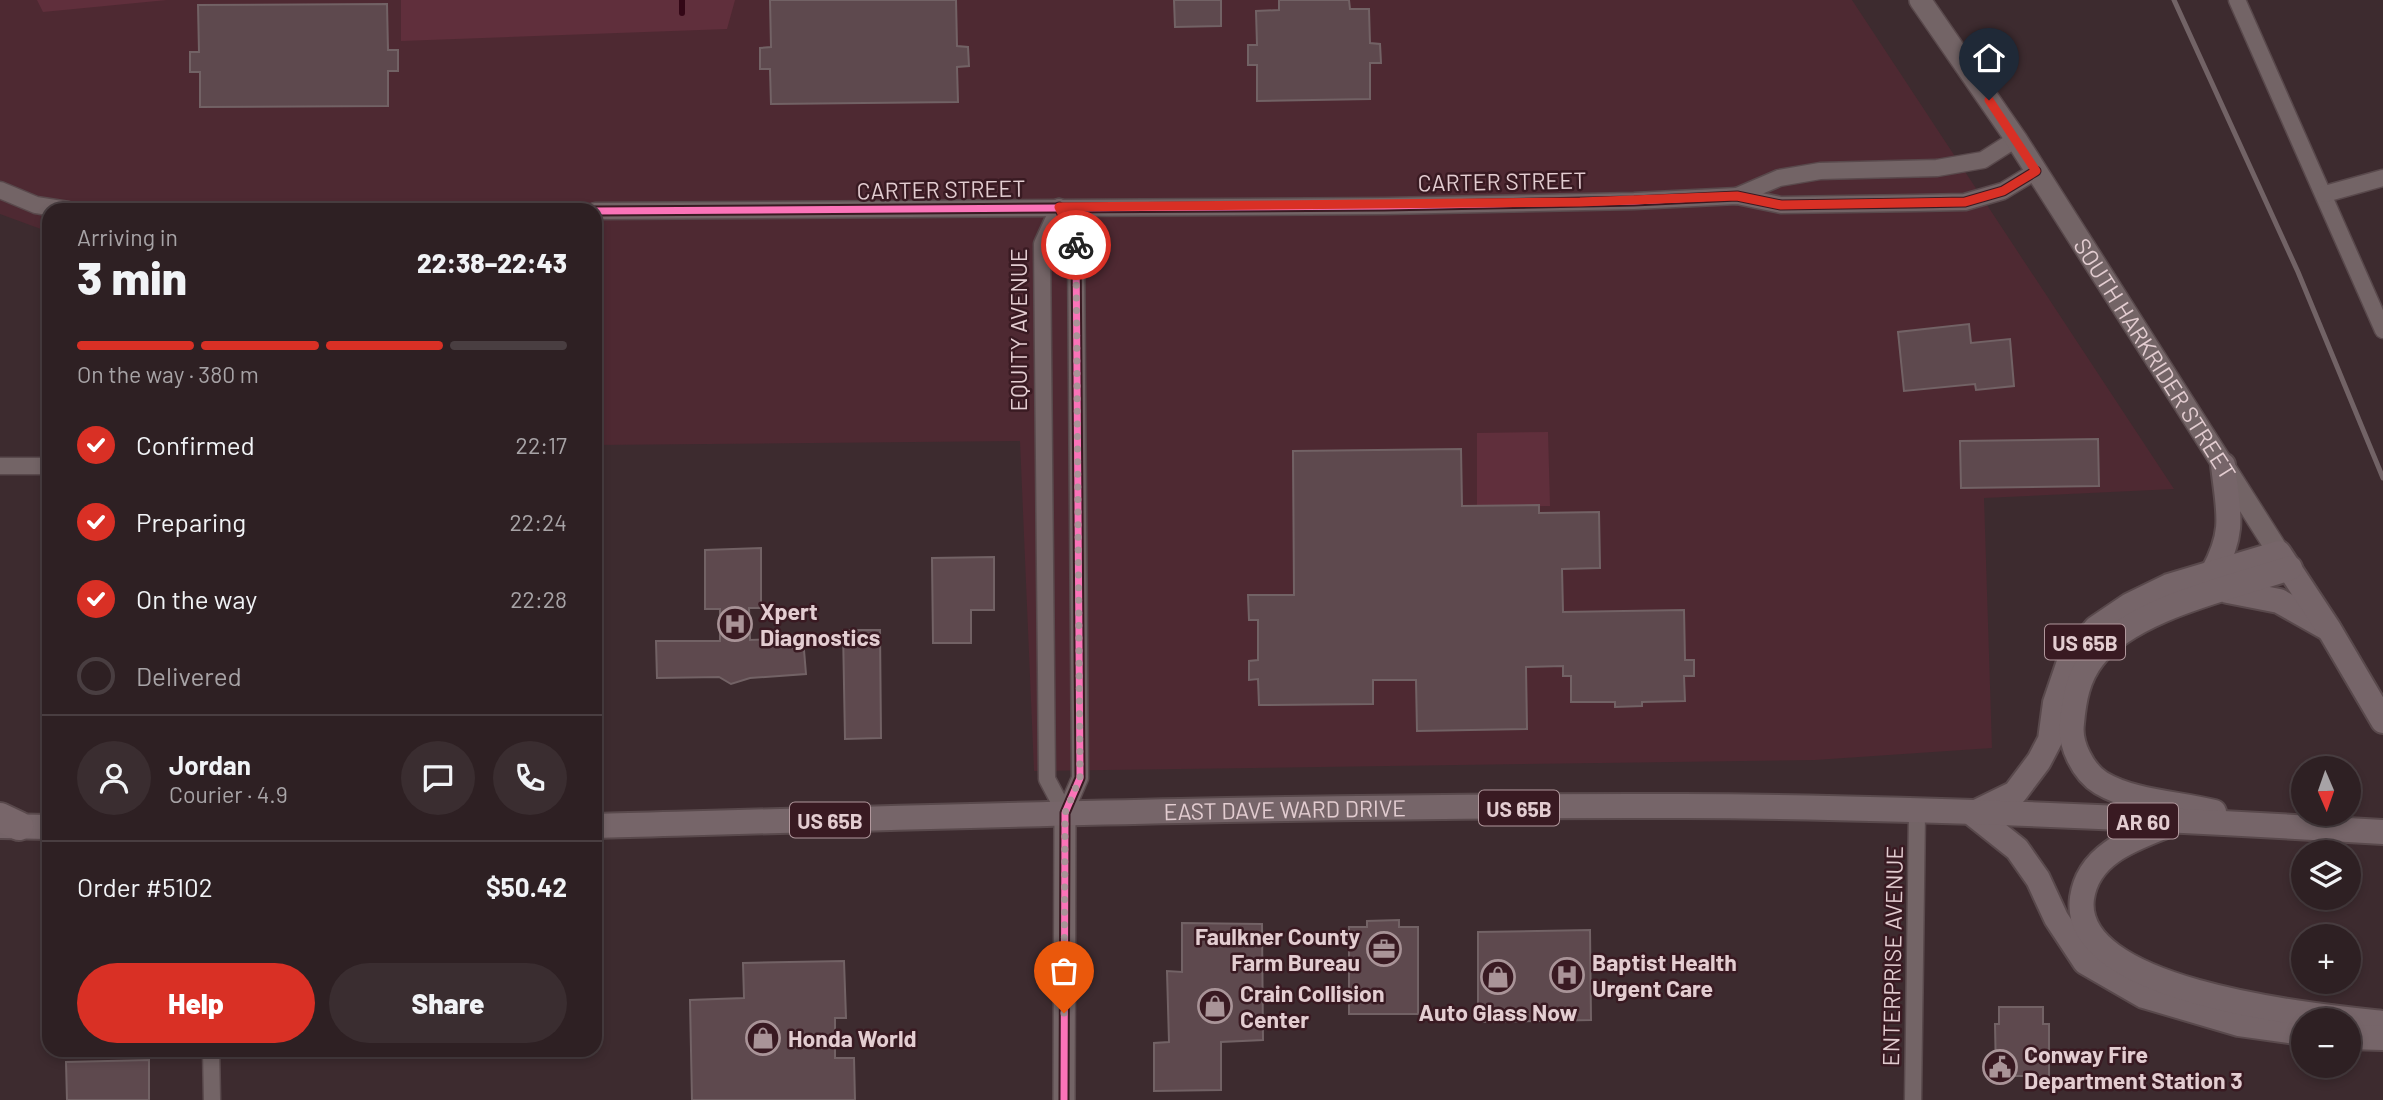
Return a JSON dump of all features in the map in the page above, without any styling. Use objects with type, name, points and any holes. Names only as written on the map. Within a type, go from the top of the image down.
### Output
[{"type":"main road","name":"SOUTH HARKRIDER STREET","points":[[1920,0],[2016,139],[2329,629],[2383,721]]},
{"type":"main road","points":[[2218,581],[2229,534],[2223,465]]},
{"type":"main road","points":[[2269,826],[2122,793],[2099,782],[2079,761],[2071,728],[2075,692],[2093,658],[2122,631],[2218,581],[2284,561]]},
{"type":"main road","points":[[2218,581],[2279,601],[2329,629]]},
{"type":"main road","name":"US 65B","points":[[1973,814],[2015,793],[2039,761],[2049,740],[2056,703],[2070,659],[2096,628],[2130,605],[2169,586],[2218,581]]},
{"type":"main road","name":"EAST DAVE WARD DRIVE","points":[[602,826],[1065,813],[1683,806],[1973,814]]},
{"type":"main road","name":"EQUITY AVENUE","points":[[1064,1100],[1065,813]]},
{"type":"main road","points":[[1973,814],[2017,849],[2038,879],[2056,918],[2085,962],[2144,996],[2239,1024],[2291,1031]]},
{"type":"main road","name":"AR 60","points":[[1973,814],[2383,832]]},
{"type":"main road","points":[[2176,822],[2123,843],[2100,861],[2084,887],[2080,913],[2091,937],[2109,954],[2152,977],[2270,1010],[2383,1023]]},
{"type":"main road","points":[[6,823],[42,826]]},
{"type":"main road","points":[[2361,1037],[2383,1038]]},
{"type":"street","points":[[2237,0],[2383,330]]},
{"type":"street","name":"CARTER STREET","points":[[1737,196],[1779,178],[1820,171],[1937,168],[1983,160],[2016,139]]},
{"type":"street","name":"CARTER STREET","points":[[602,211],[1580,202],[1737,196],[1781,205],[1965,202],[2003,191],[2036,171]]},
{"type":"street","points":[[2325,194],[2383,178]]},
{"type":"street","points":[[0,190],[42,206]]},
{"type":"street","name":"EQUITY AVENUE","points":[[1059,207],[1042,244],[1046,779],[1065,813]]},
{"type":"street","name":"EQUITY AVENUE","points":[[1059,207],[1076,245],[1080,778],[1065,813]]},
{"type":"street","points":[[0,466],[42,466]]},
{"type":"street","name":"ENTERPRISE AVENUE","points":[[1913,1100],[1917,813]]},
{"type":"street","points":[[211,1057],[212,1100]]},
{"type":"shaded area","points":[[0,0],[1852,0],[2174,489],[1984,498],[1992,748],[1815,760],[1034,771],[1020,441],[602,445],[602,203],[42,203],[42,229],[0,214]]},
{"type":"shaded area","points":[[37,0],[167,0],[43,12]]},
{"type":"shaded area","points":[[401,0],[735,0],[727,29],[401,41]]},
{"type":"shaded area","points":[[1548,432],[1550,506],[1477,507],[1477,433]]},
{"type":"building","points":[[770,0],[956,0],[957,46],[968,47],[969,66],[957,67],[958,102],[771,104],[770,69],[760,69],[760,48],[771,47]]},
{"type":"building","points":[[1174,0],[1221,0],[1221,26],[1175,27]]},
{"type":"building","points":[[1279,0],[1349,0],[1350,9],[1369,9],[1370,43],[1380,44],[1381,63],[1370,63],[1370,99],[1257,101],[1257,65],[1248,65],[1248,45],[1257,45],[1256,11],[1279,10]]},
{"type":"building","points":[[387,4],[388,50],[398,50],[398,71],[388,71],[388,106],[200,107],[200,72],[190,72],[190,52],[199,52],[198,5]]},
{"type":"building","points":[[1969,324],[1971,343],[2010,339],[2014,386],[1976,390],[1975,384],[1904,391],[1898,332]]},
{"type":"building","points":[[2098,439],[2099,486],[1961,488],[1960,441]]},
{"type":"building","points":[[1461,449],[1462,506],[1539,505],[1539,513],[1599,512],[1600,568],[1562,569],[1563,612],[1684,610],[1685,660],[1694,660],[1694,676],[1684,676],[1685,701],[1642,702],[1642,706],[1615,707],[1615,702],[1571,702],[1571,676],[1563,676],[1563,666],[1526,667],[1527,729],[1417,731],[1416,680],[1373,680],[1373,704],[1259,705],[1258,679],[1249,680],[1249,661],[1258,660],[1258,620],[1249,620],[1248,595],[1294,595],[1293,451]]},
{"type":"building","name":"Xpert Diagnostics","points":[[761,548],[761,608],[749,608],[750,640],[803,638],[806,674],[750,678],[731,684],[719,677],[657,678],[656,641],[720,641],[720,609],[705,609],[705,550]]},
{"type":"building","points":[[994,557],[994,610],[971,610],[971,643],[933,643],[932,558]]},
{"type":"building","points":[[843,630],[880,630],[881,738],[845,739]]},
{"type":"building","name":"Faulkner County Farm Bureau","points":[[1399,920],[1399,927],[1418,927],[1418,1014],[1349,1014],[1349,927],[1367,927],[1367,921]]},
{"type":"building","name":"Crain Collision Center","points":[[1182,923],[1262,924],[1263,1040],[1221,1042],[1221,1090],[1154,1091],[1154,1043],[1169,1042],[1167,971],[1182,972]]},
{"type":"building","points":[[1590,930],[1591,1020],[1478,1022],[1478,932]]},
{"type":"building","name":"Honda World","points":[[844,961],[846,1018],[835,1018],[835,1058],[854,1058],[855,1100],[692,1100],[690,1000],[744,998],[743,963]]},
{"type":"building","points":[[1999,1007],[2043,1007],[2043,1024],[2049,1024],[2049,1076],[1996,1076],[1995,1024],[1999,1024]]},
{"type":"building","points":[[149,1060],[149,1100],[67,1100],[66,1062]]},
{"type":"waterway","points":[[682,0],[682,13]]},
{"type":"railway","points":[[2174,0],[2298,272],[2383,478]]},
{"type":"cycle path","points":[[602,211],[1384,206],[1737,196],[1781,205],[1965,202],[2003,191],[2036,171]]},
{"type":"cycle path","points":[[1059,207],[1076,245],[1080,778],[1065,813],[1064,1100]]},
{"type":"way so far","points":[[1064,1013],[1065,813],[1080,778],[1076,245]]},
{"type":"place","name":"Xpert Diagnostics","points":[[735,624]]},
{"type":"place","name":"Faulkner County Farm Bureau","points":[[1384,949]]},
{"type":"place","name":"Baptist Health Urgent Care","points":[[1567,975]]},
{"type":"place","name":"Auto Glass Now","points":[[1498,977]]},
{"type":"place","name":"Crain Collision Center","points":[[1215,1006]]},
{"type":"place","name":"Honda World","points":[[763,1038]]},
{"type":"place","name":"Conway Fire Department Station 3","points":[[2000,1067]]},
{"type":"route","points":[[1076,245],[1059,207],[1384,206],[1737,196],[1781,205],[1965,202],[2003,191],[2036,171],[1989,100]]}]
